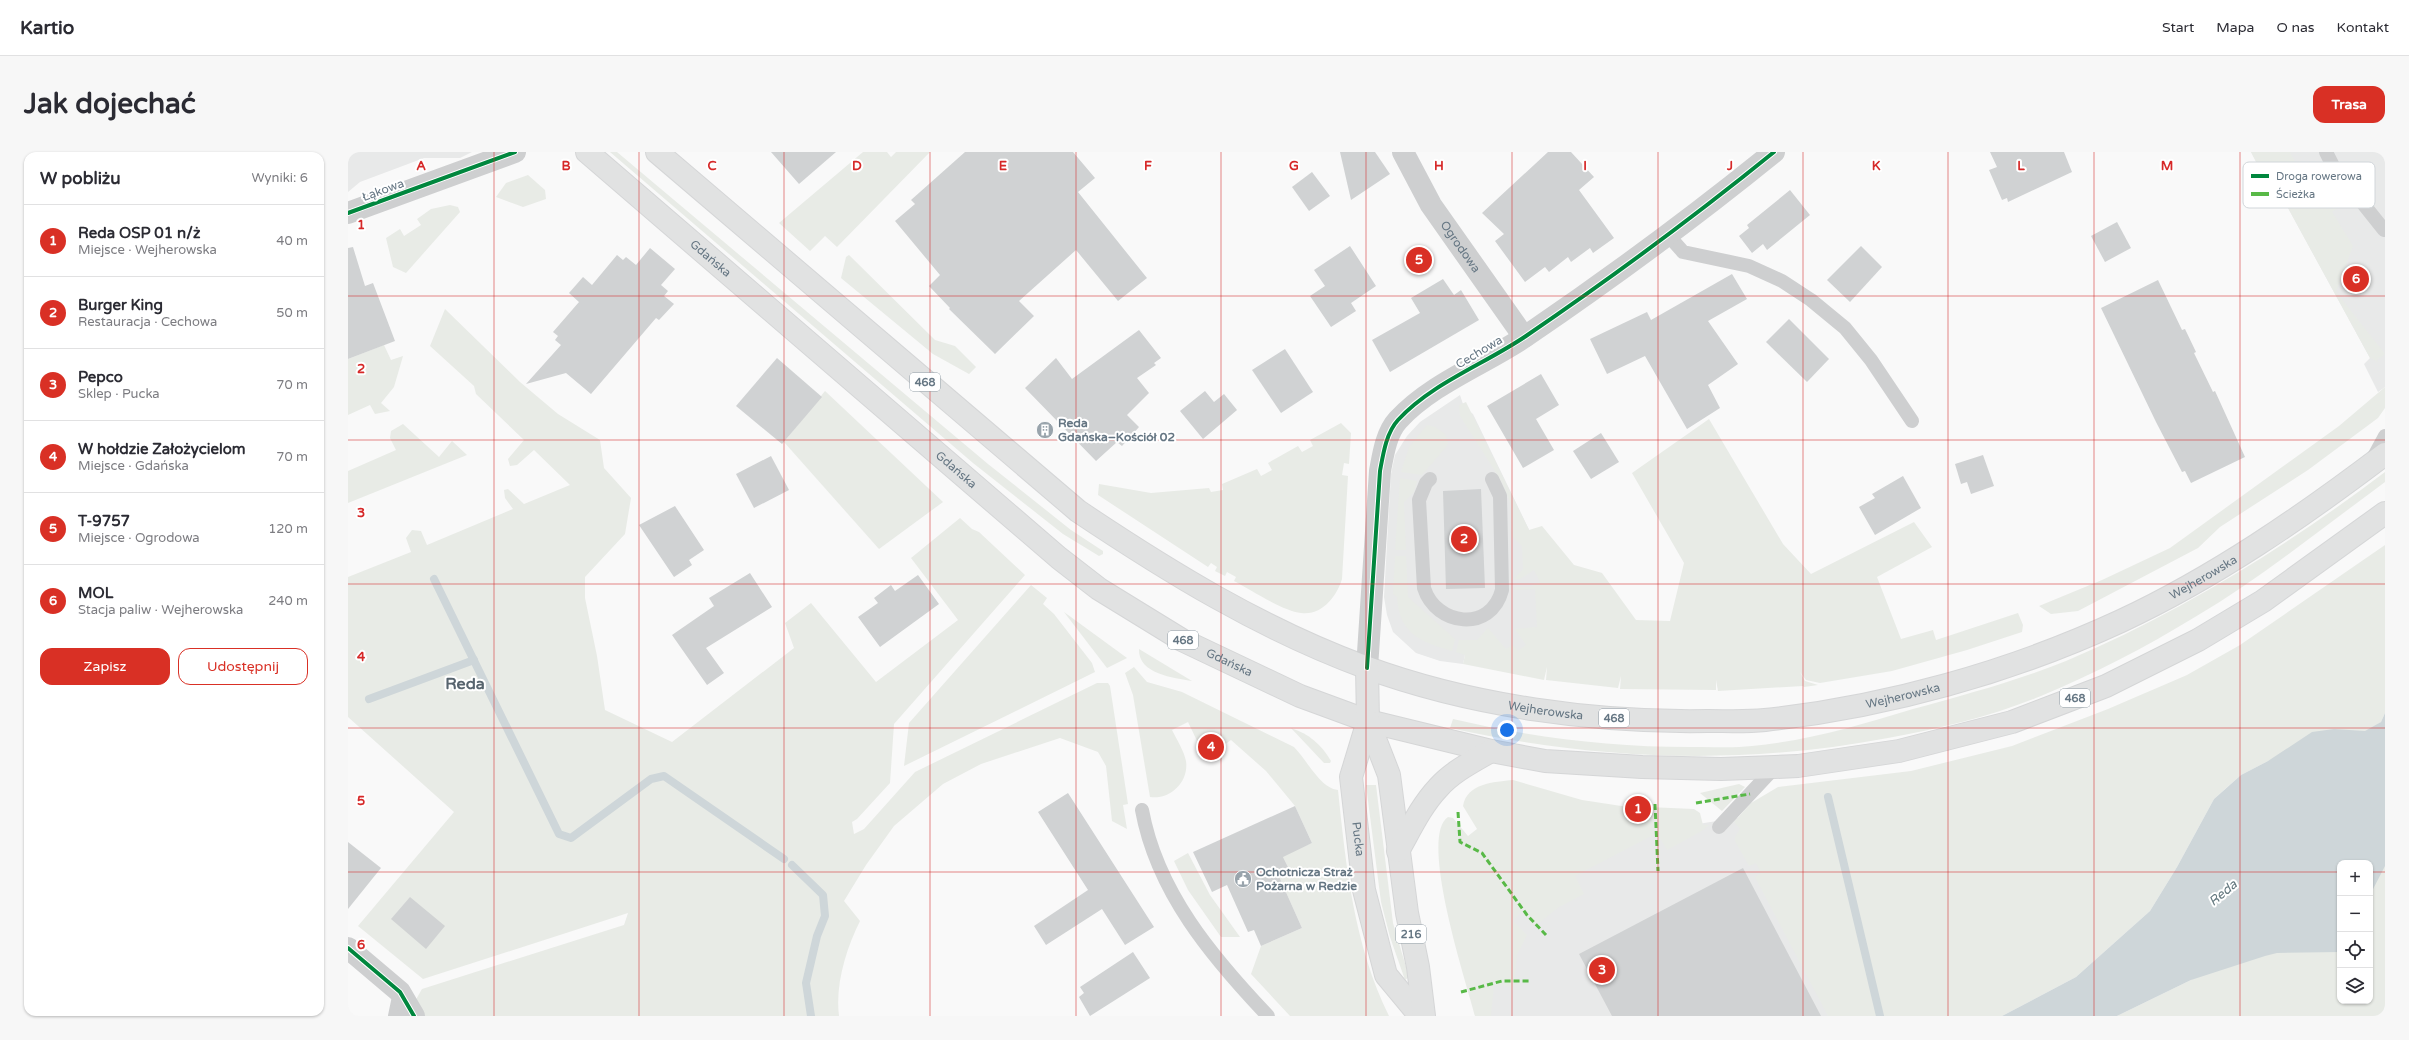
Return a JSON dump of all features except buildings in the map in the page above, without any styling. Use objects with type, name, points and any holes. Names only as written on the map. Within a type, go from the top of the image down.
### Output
[{"type":"main road","name":"Gdańska","points":[[587,152],[1059,558],[1099,589],[1189,643],[1300,696],[1368,721]]},
{"type":"main road","name":"468","points":[[657,152],[1078,511],[1206,594],[1305,642],[1367,668]]},
{"type":"main road","name":"Wejherowska","points":[[1367,668],[1466,697],[1594,717],[1666,722],[1763,720],[1865,704],[1994,672],[2121,621],[2200,579],[2272,535],[2377,460]]},
{"type":"main road","name":"468","points":[[1368,721],[1491,751],[1545,761],[1642,767],[1721,769],[1798,766],[1899,751],[2012,722],[2106,686],[2198,640],[2263,601],[2385,513]]},
{"type":"main road","name":"Pucka","points":[[1367,668],[1368,721],[1351,777],[1364,890],[1386,975],[1420,1016]]},
{"type":"main road","name":"Pucka","points":[[1368,721],[1389,775],[1407,913],[1418,966],[1424,1016]]},
{"type":"main road","points":[[1398,851],[1427,801],[1438,787],[1460,769],[1491,751]]},
{"type":"street","name":"Łąkowa","points":[[348,214],[515,152]]},
{"type":"street","name":"Ogrodowa","points":[[1403,152],[1431,205],[1524,337]]},
{"type":"street","name":"Cechowa","points":[[1367,668],[1380,471],[1391,432],[1396,422],[1412,406],[1524,337],[1668,235],[1774,152]]},
{"type":"street","points":[[348,948],[400,992],[414,1016]]},
{"type":"lane","points":[[2326,152],[2331,162]]},
{"type":"lane","points":[[2367,208],[2385,230]]},
{"type":"lane","points":[[1668,235],[1683,252],[1749,266],[1782,281],[1810,300],[1845,328],[1871,360],[1912,421]]},
{"type":"lane","points":[[2377,460],[2385,436]]},
{"type":"lane","points":[[1430,479],[1418,500],[1424,588],[1427,598],[1441,612],[1455,617],[1470,619],[1485,616],[1492,612],[1500,601],[1502,590],[1500,496],[1492,479]]},
{"type":"lane","points":[[1719,827],[1775,767]]},
{"type":"lane","points":[[1142,810],[1155,859],[1172,895],[1211,952],[1268,1016]]},
{"type":"lane","points":[[395,1016],[400,992]]},
{"type":"shaded area","points":[[348,152],[472,152],[460,158],[424,158],[360,182],[348,192]]},
{"type":"shaded area","points":[[610,152],[617,152],[988,464],[1071,530],[1103,551],[1103,554],[1099,556],[1063,534],[973,463]]},
{"type":"shaded area","points":[[863,152],[887,152],[891,157],[896,152],[930,152],[837,247],[825,236],[810,251],[779,223]]},
{"type":"shaded area","points":[[2251,152],[2385,152],[2385,387],[2378,392],[2364,364],[2370,358],[2288,208],[2375,208],[2375,162],[2256,162]]},
{"type":"shaded area","points":[[2251,152],[2290,152],[2295,162],[2256,162]]},
{"type":"shaded area","points":[[528,175],[545,190],[546,199],[523,207],[496,197],[506,183]]},
{"type":"shaded area","points":[[450,205],[458,207],[460,212],[406,273],[393,267],[386,238],[400,229],[404,236],[421,225],[417,219],[431,209]]},
{"type":"shaded area","points":[[2288,208],[2338,208],[2332,212],[2353,246],[2336,292],[2385,354],[2377,360],[2378,362],[2370,358]]},
{"type":"shaded area","points":[[849,255],[935,340],[955,346],[976,367],[969,374],[933,354],[841,278],[846,257]]},
{"type":"shaded area","points":[[445,309],[520,382],[558,414],[600,440],[604,468],[631,498],[625,534],[585,577],[585,598],[597,656],[605,710],[672,742],[794,648],[785,623],[811,603],[876,682],[958,620],[911,558],[960,518],[972,529],[979,532],[1025,575],[894,724],[890,783],[857,819],[852,822],[854,834],[864,829],[915,772],[1097,683],[1108,683],[1110,686],[1128,804],[1123,805],[1127,829],[1112,821],[1106,766],[1098,752],[1060,738],[981,764],[943,784],[894,826],[866,865],[844,901],[860,921],[850,943],[840,980],[838,1004],[839,1016],[421,1016],[414,1003],[422,989],[624,925],[628,913],[423,979],[358,926],[454,812],[348,717],[348,577],[411,552],[406,538],[412,530],[421,531],[427,545],[513,509],[505,498],[504,490],[508,489],[524,504],[570,485],[534,450],[517,465],[510,466],[508,459],[524,440],[476,394],[474,386],[430,346]]},
{"type":"shaded area","points":[[384,345],[391,360],[403,356],[394,387],[381,403],[390,411],[375,414],[370,405],[348,415],[348,359]]},
{"type":"shaded area","points":[[2385,387],[2385,408],[2378,418],[2308,470],[2220,527],[2198,548],[2078,611],[2051,614],[2039,606],[2102,580],[2170,548],[2339,426]]},
{"type":"shaded area","points":[[825,391],[943,502],[879,549],[784,442]]},
{"type":"shaded area","points":[[1460,395],[1464,407],[1473,414],[1553,579],[1571,658],[1465,655],[1463,664],[1440,661],[1416,653],[1393,632],[1387,615],[1384,597],[1391,474],[1395,455],[1407,436],[1420,422]]},
{"type":"shaded area","points":[[1466,402],[1529,530],[1542,526],[1574,565],[1602,573],[1636,620],[1670,621],[1684,563],[1632,473],[1709,419],[1783,544],[1811,574],[1914,522],[1932,547],[1877,577],[1901,639],[1933,630],[1936,640],[2018,613],[2023,625],[2022,632],[1967,650],[1892,671],[1820,683],[1806,680],[1800,672],[1805,681],[1818,685],[1804,687],[1718,691],[1716,680],[1716,690],[1620,689],[1621,676],[1618,688],[1546,680],[1547,667],[1544,680],[1463,664],[1465,655],[1456,652],[1459,640],[1477,640],[1488,628],[1506,649],[1513,645],[1518,651],[1526,645],[1515,629],[1537,627],[1535,589],[1514,590],[1515,587],[1530,587],[1540,582],[1534,570],[1520,579],[1514,579],[1523,569],[1522,546],[1512,536],[1511,505],[1502,482],[1460,416],[1459,405]]},
{"type":"shaded area","points":[[1341,423],[1351,433],[1349,464],[1344,463],[1342,475],[1348,476],[1342,579],[1328,604],[1316,611],[1301,613],[1267,600],[1234,581],[1236,577],[1227,572],[1225,576],[1215,571],[1217,567],[1211,563],[1208,567],[1098,495],[1099,484],[1151,493],[1209,488],[1211,492],[1223,490],[1222,484],[1257,469],[1261,476],[1272,470],[1268,463],[1298,446],[1302,452],[1313,446],[1310,440]]},
{"type":"shaded area","points":[[403,424],[439,457],[452,441],[467,455],[348,503],[348,471],[396,450],[390,438],[391,431]]},
{"type":"shaded area","points":[[1427,425],[1435,427],[1445,434],[1448,443],[1446,447],[1422,475],[1401,472],[1409,447]]},
{"type":"shaded area","points":[[2385,472],[2385,482],[2305,542],[2218,603],[2176,628],[2120,660],[2061,688],[2004,710],[1966,721],[1888,738],[1833,747],[1778,753],[1723,756],[1669,756],[1614,753],[1504,739],[1450,728],[1453,719],[1514,732],[1607,744],[1670,747],[1739,747],[1773,744],[1853,726],[1971,693],[2047,668],[2066,661],[2150,622],[2231,577],[2271,552],[2348,500]]},
{"type":"shaded area","points":[[1400,478],[1417,481],[1414,492],[1404,502],[1406,550],[1395,550]]},
{"type":"shaded area","points":[[2385,545],[2385,713],[2381,722],[2372,729],[2268,761],[2241,775],[2214,799],[2177,867],[2150,911],[2076,977],[2002,1016],[1883,1016],[1830,797],[1826,797],[1878,1016],[1828,1016],[1755,877],[1761,873],[1756,863],[1749,866],[1735,841],[1735,837],[1740,829],[1734,822],[1751,803],[1778,787],[1911,771],[2012,746],[2108,709],[2187,675],[2240,645]]},
{"type":"shaded area","points":[[1395,556],[1406,556],[1408,597],[1455,639],[1452,651],[1430,644],[1413,634],[1407,628],[1402,619],[1397,597],[1393,594]]},
{"type":"shaded area","points":[[1031,585],[1047,598],[1043,604],[1054,614],[1092,663],[1095,672],[904,766],[909,723]]},
{"type":"shaded area","points":[[1064,612],[1127,658],[1107,668]]},
{"type":"shaded area","points":[[1139,649],[1192,681],[1167,676],[1151,669],[1144,664],[1140,657]]},
{"type":"shaded area","points":[[1134,667],[1147,682],[1182,692],[1294,747],[1314,773],[1325,784],[1338,790],[1344,848],[1353,905],[1367,962],[1389,1016],[1290,1016],[1251,974],[1261,946],[1302,928],[1277,872],[1288,867],[1282,855],[1312,843],[1295,806],[1266,771],[1231,740],[1220,748],[1215,737],[1199,745],[1188,722],[1172,730],[1182,749],[1186,761],[1186,769],[1181,782],[1177,788],[1164,796],[1150,797],[1133,695],[1125,673]]},
{"type":"shaded area","points":[[1291,728],[1314,740],[1327,755],[1331,761],[1330,763],[1324,763]]},
{"type":"shaded area","points":[[1513,780],[1582,800],[1628,807],[1628,812],[1647,813],[1648,807],[1694,809],[1700,813],[1703,825],[1709,825],[1700,832],[1667,850],[1657,833],[1575,876],[1584,894],[1559,907],[1535,926],[1521,912],[1513,921],[1527,935],[1517,955],[1514,987],[1494,985],[1491,1016],[1475,1016],[1447,912],[1438,852],[1440,830],[1448,817],[1453,818],[1468,836],[1477,829],[1463,806],[1470,793],[1482,785]]},
{"type":"shaded area","points":[[2385,781],[2385,1016],[2117,1016],[2191,980]]},
{"type":"shaded area","points":[[1739,784],[1745,787],[1722,811],[1700,793]]},
{"type":"shaded area","points":[[1366,785],[1376,785],[1393,923],[1409,977],[1405,980],[1390,937],[1381,902]]},
{"type":"shaded area","points":[[1761,814],[1863,1016],[1481,1016],[1475,864],[1641,833]]},
{"type":"shaded area","points":[[1188,853],[1210,895],[1240,937],[1221,937],[1188,890],[1174,861]]},
{"type":"water","points":[[2385,713],[2385,866],[2373,889],[2373,860],[2337,860],[2337,952],[2277,953],[2265,956],[2191,980],[2117,1016],[2002,1016],[2076,977],[2150,911],[2177,867],[2214,799],[2241,775],[2268,761],[2312,732],[2334,729],[2365,731],[2381,722]]},
{"type":"waterway","points":[[434,579],[559,834],[571,838],[651,779],[664,776],[784,859]]},
{"type":"waterway","points":[[369,699],[474,660]]},
{"type":"waterway","points":[[1828,797],[1880,1016]]},
{"type":"waterway","points":[[792,865],[823,895],[825,916],[817,936],[806,983],[811,1016]]},
{"type":"marked path","points":[[1696,803],[1750,794]]},
{"type":"marked path","points":[[1655,804],[1658,871]]},
{"type":"marked path","points":[[1458,812],[1460,842],[1482,853],[1527,915],[1546,935]]},
{"type":"marked path","points":[[1461,992],[1502,981],[1530,981]]},
{"type":"cycle path","points":[[348,213],[515,152]]},
{"type":"cycle path","points":[[1367,668],[1380,471],[1384,451],[1394,425],[1412,407],[1427,395],[1526,336],[1652,247],[1774,152]]},
{"type":"cycle path","points":[[348,948],[400,992],[414,1016]]},
{"type":"place","name":"T-9757","points":[[1419,260]]},
{"type":"place","name":"MOL","points":[[2356,279]]},
{"type":"place","name":"Reda Gdańska–Kościół 02","points":[[1045,430]]},
{"type":"place","name":"Burger King","points":[[1464,539]]},
{"type":"place","name":"W hołdzie Założycielom","points":[[1211,747]]},
{"type":"place","name":"Reda OSP 01 n/ż","points":[[1638,809]]},
{"type":"place","name":"Ochotnicza Straż Pożarna w Redzie","points":[[1243,879]]},
{"type":"place","name":"Pepco","points":[[1602,970]]},
{"type":"district","name":"Reda","points":[[465,684]]}]
